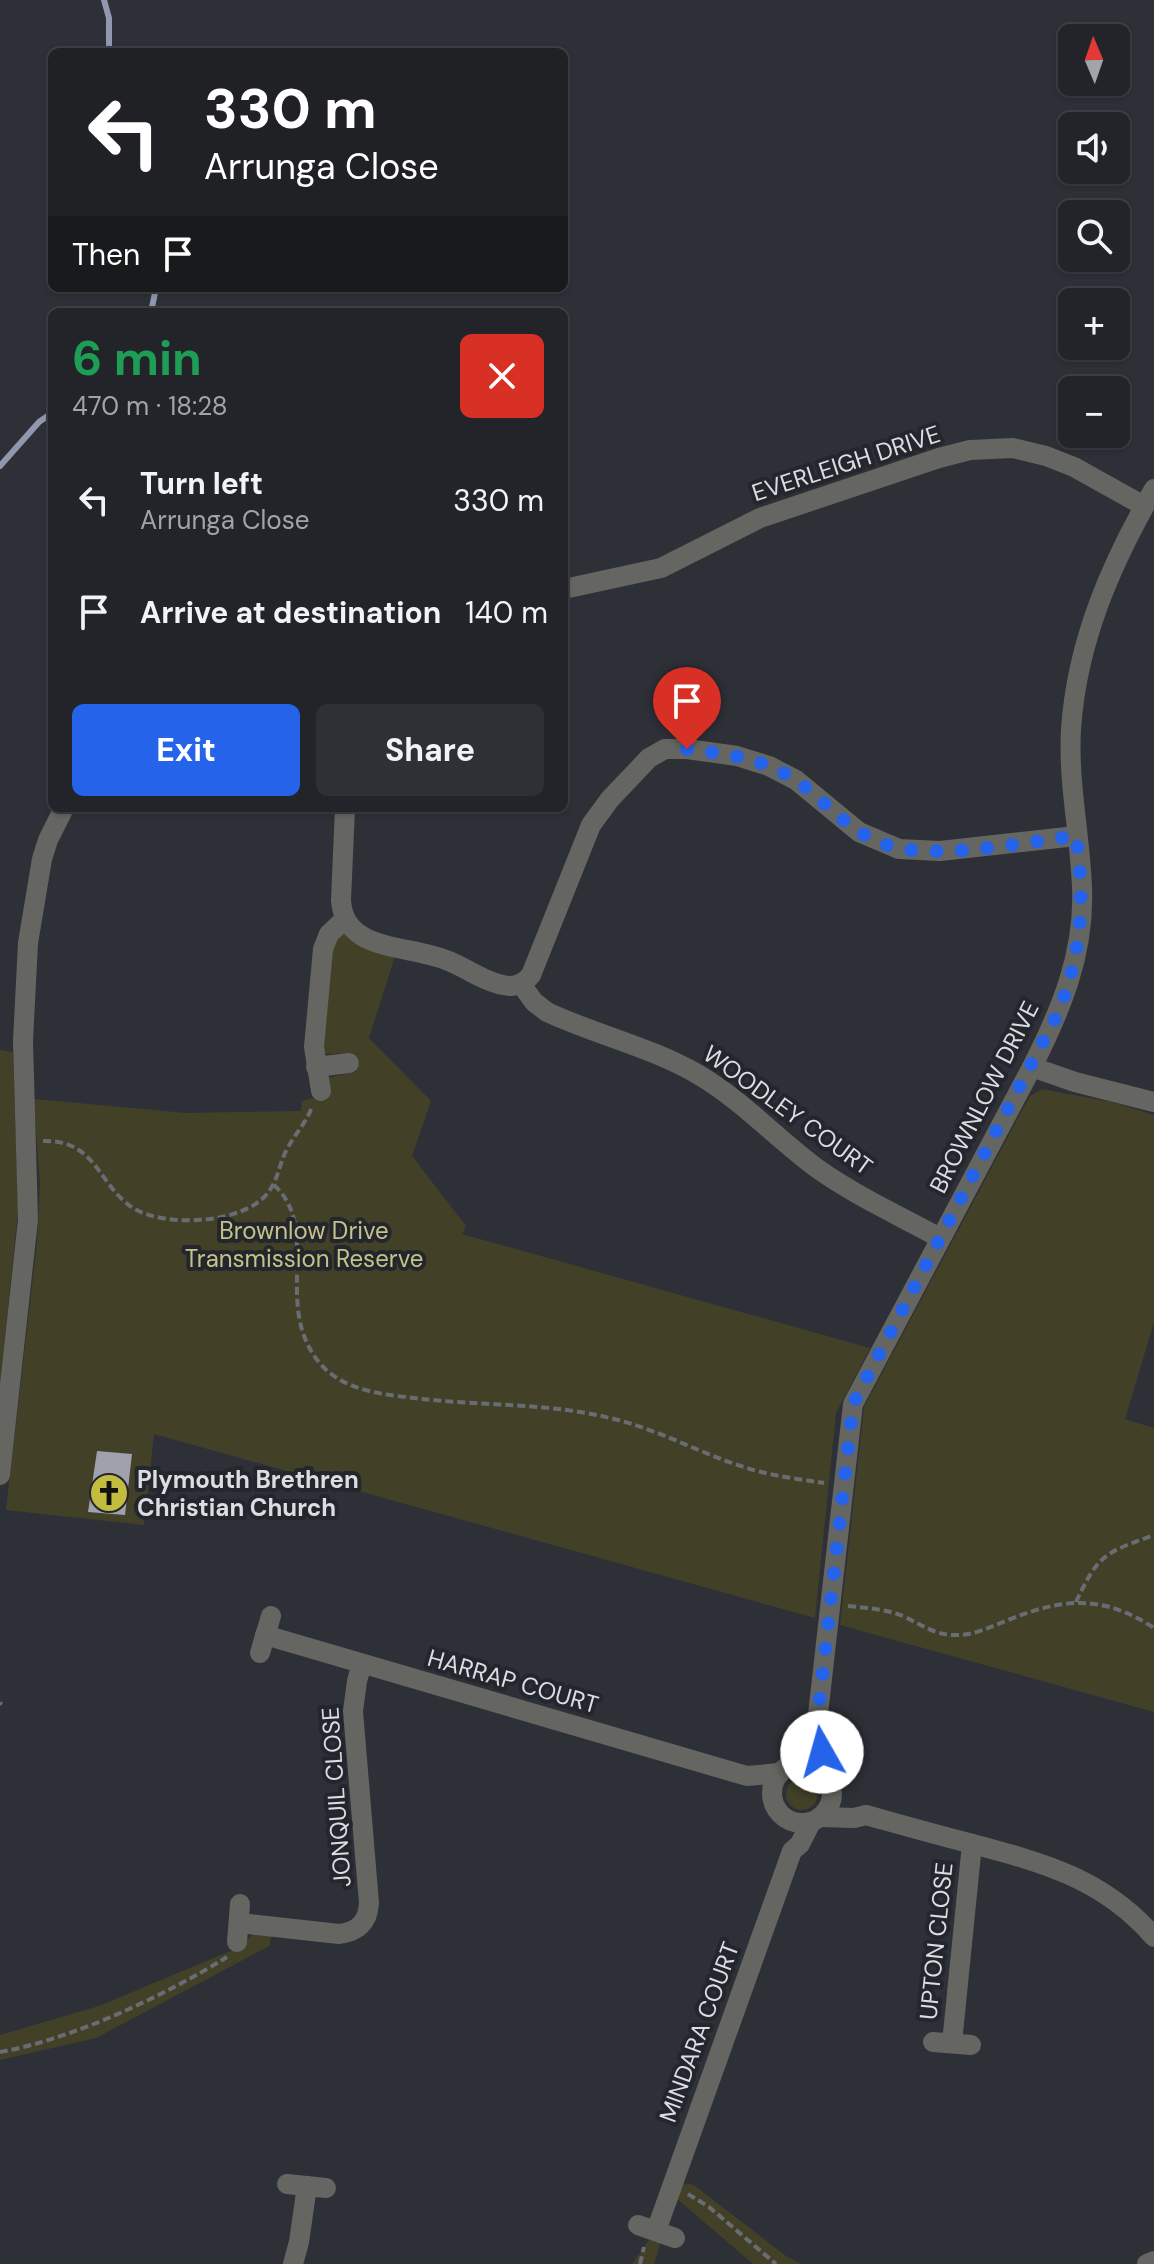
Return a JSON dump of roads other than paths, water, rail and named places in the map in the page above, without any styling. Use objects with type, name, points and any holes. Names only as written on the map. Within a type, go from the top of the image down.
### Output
[{"type":"street","name":"EVERLEIGH DRIVE","points":[[568,588],[661,568],[760,518],[939,458],[985,448],[1013,448],[1060,461],[1149,497]]},
{"type":"street","name":"BROWNLOW DRIVE","points":[[786,1769],[803,1754],[809,1732],[817,1723],[853,1404],[1032,1067],[1066,995],[1077,951],[1082,888],[1070,757],[1078,674],[1091,622],[1108,575],[1149,497]]},
{"type":"street","points":[[345,812],[341,909],[345,919],[359,934],[376,942],[436,956],[498,983],[513,986],[521,984],[531,975],[583,842],[599,813],[649,758],[665,749],[737,756],[769,766],[796,780],[859,832],[899,849],[940,851],[1076,836]]},
{"type":"street","points":[[0,1475],[26,1253],[29,1192],[23,1041],[28,943],[42,859],[62,812]]},
{"type":"street","points":[[321,1091],[314,1035],[323,949],[329,934],[345,919]]},
{"type":"street","name":"WOODLEY COURT","points":[[521,984],[534,1002],[547,1012],[657,1054],[707,1080],[827,1175],[940,1238]]},
{"type":"street","points":[[316,1067],[349,1063]]},
{"type":"street","points":[[1032,1067],[1154,1102]]},
{"type":"street","name":"HARRAP COURT","points":[[265,1635],[747,1776],[786,1769]]},
{"type":"street","name":"JONQUIL CLOSE","points":[[236,1932],[339,1934],[367,1931],[369,1903],[353,1711],[362,1664]]},
{"type":"street","name":"BROWNLOW DRIVE","points":[[817,1723],[824,1733],[823,1762],[829,1782]]},
{"type":"street","points":[[792,1851],[772,1792],[786,1769],[811,1765],[866,1815]]},
{"type":"street","name":"HARRAP COURT","points":[[747,1776],[779,1810]]},
{"type":"street","points":[[816,1820],[830,1805],[829,1782]]},
{"type":"street","points":[[779,1810],[794,1822],[866,1815],[1045,1864],[1074,1875],[1123,1907],[1154,1937]]},
{"type":"street","name":"MINDARA COURT","points":[[656,2231],[792,1851],[816,1820]]},
{"type":"street","name":"UPTON CLOSE","points":[[952,2043],[972,1844]]},
{"type":"street","points":[[293,2264],[307,2186]]},
{"type":"street","points":[[1147,2264],[1154,2261]]},
{"type":"waterway","points":[[104,0],[109,18],[109,48]]},
{"type":"waterway","points":[[152,308],[155,292]]},
{"type":"waterway","points":[[0,466],[48,416]]},
{"type":"place","name":"Plymouth Brethren Christian Church","points":[[109,1493]]},
{"type":"park label","name":"Brownlow Drive Transmission Reserve","points":[[304,1244]]}]
